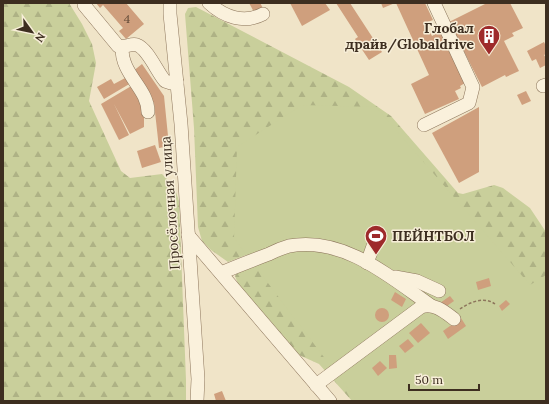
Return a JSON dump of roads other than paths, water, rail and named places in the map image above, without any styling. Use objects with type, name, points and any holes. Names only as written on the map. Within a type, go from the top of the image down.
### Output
[{"type":"street","name":"Просёлочная улица","points":[[170,3],[181,124],[198,379],[197,401]]},
{"type":"street","points":[[209,3],[224,14],[233,18],[245,20],[258,17],[263,14]]},
{"type":"street","points":[[424,125],[469,103],[473,87],[434,3]]},
{"type":"street","points":[[84,5],[118,46],[122,47],[133,45],[142,48],[165,81],[171,83],[177,82]]},
{"type":"street","points":[[122,47],[123,62],[146,100],[148,112]]},
{"type":"street","points":[[188,235],[330,401]]},
{"type":"street","points":[[367,263],[377,235]]},
{"type":"street","points":[[221,273],[288,246],[329,246],[348,253],[391,276],[430,305],[452,318]]},
{"type":"street","points":[[391,276],[417,282],[439,291]]},
{"type":"street","points":[[316,384],[421,307],[430,305]]},
{"type":"place","name":"Глобал драйв/Globaldrive","points":[[489,56]]},
{"type":"place","name":"ПЕЙНТБОЛ","points":[[376,256]]}]
